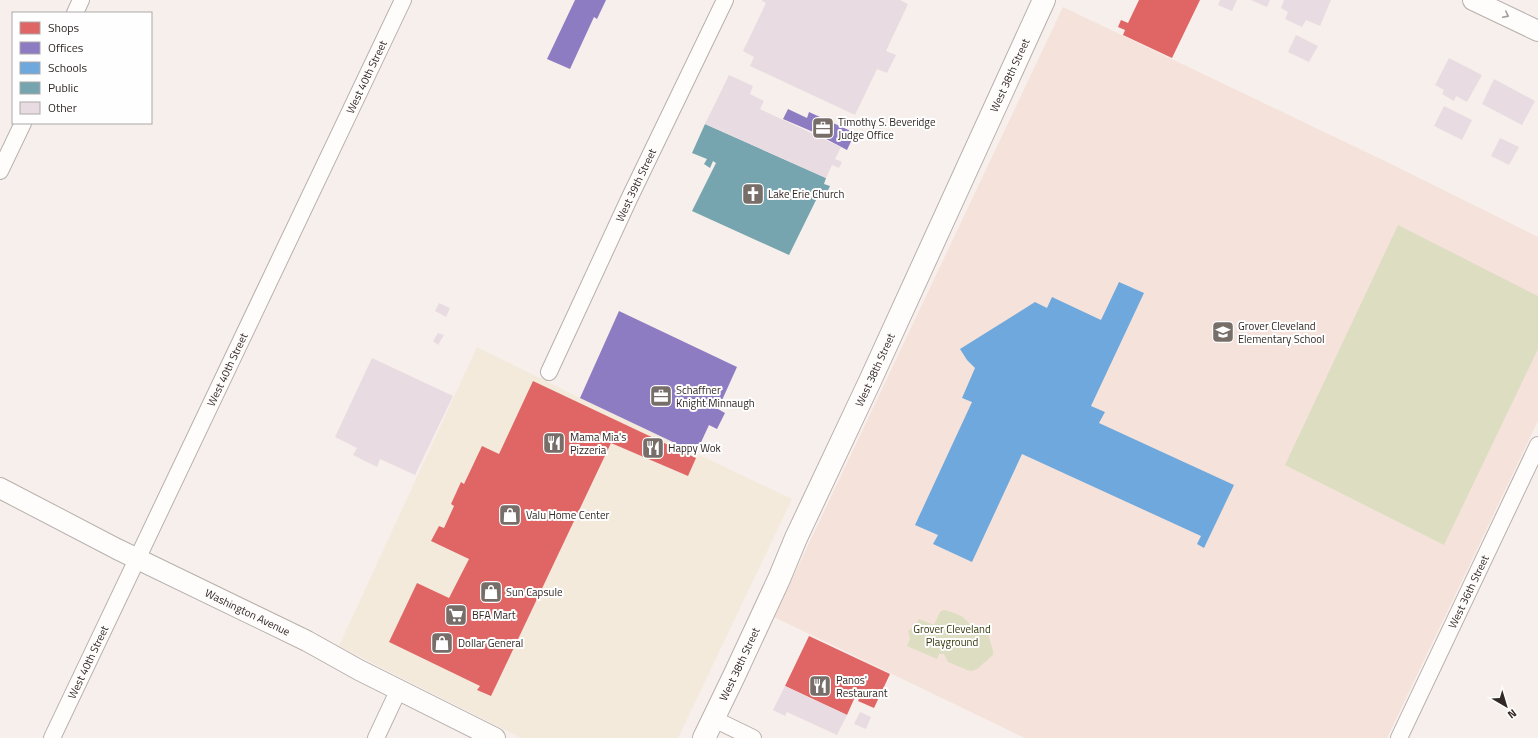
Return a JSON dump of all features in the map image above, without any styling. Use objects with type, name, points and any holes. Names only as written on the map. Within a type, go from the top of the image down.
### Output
[{"type":"main road","name":"West 38th Street","points":[[709,729],[779,579],[796,538],[874,374],[965,176],[1044,0]]},
{"type":"street","points":[[75,12],[81,0]]},
{"type":"street","name":"West 40th Street","points":[[52,738],[403,0]]},
{"type":"street","name":"West 39th Street","points":[[549,372],[629,199],[725,0]]},
{"type":"street","points":[[1473,0],[1538,31]]},
{"type":"street","points":[[0,171],[23,124]]},
{"type":"street","name":"West 36th Street","points":[[1399,738],[1538,445]]},
{"type":"street","name":"Washington Avenue","points":[[0,488],[117,549],[307,641],[359,670],[495,738]]},
{"type":"street","points":[[376,738],[399,689]]},
{"type":"street","points":[[709,729],[753,738]]},
{"type":"shaded area","name":"Grover Cleveland Elementary School","points":[[1063,7],[1391,164],[1538,237],[1538,421],[1387,738],[1025,738],[774,617]]},
{"type":"shaded area","points":[[477,347],[792,499],[678,738],[521,738],[339,646]]},
{"type":"green space","points":[[1398,225],[1538,296],[1538,349],[1444,545],[1285,465]]},
{"type":"green space","name":"Grover Cleveland Playground","points":[[943,610],[960,615],[967,620],[973,629],[988,634],[993,655],[977,669],[972,671],[967,670],[948,662],[944,654],[939,654],[937,659],[907,646],[910,639],[908,631],[915,626],[919,619],[934,625],[940,612]]},
{"type":"building: Shops","points":[[1139,0],[1200,0],[1172,58],[1123,35],[1125,30],[1118,27],[1121,20],[1128,23]]},
{"type":"building: Shops","points":[[533,381],[696,458],[688,476],[611,443],[491,696],[477,690],[480,686],[389,642],[417,583],[449,598],[469,559],[431,541],[439,526],[444,528],[454,506],[451,504],[461,482],[464,484],[482,446],[499,454]]},
{"type":"building: Shops","points":[[809,636],[890,674],[874,708],[858,701],[862,692],[858,690],[847,715],[785,686]]},
{"type":"building: Offices","points":[[575,0],[606,0],[597,19],[594,17],[570,69],[547,59]]},
{"type":"building: Offices","points":[[788,109],[807,118],[809,112],[855,133],[847,150],[811,131],[783,119]]},
{"type":"building: Offices","points":[[619,311],[737,367],[718,409],[725,413],[717,429],[709,425],[696,453],[580,398]]},
{"type":"building: Schools","points":[[1119,282],[1144,293],[1091,406],[1105,412],[1099,423],[1234,485],[1204,548],[1197,544],[1201,536],[1022,454],[972,562],[933,544],[938,535],[915,525],[972,402],[962,398],[975,368],[967,360],[960,349],[1035,302],[1047,308],[1052,297],[1101,320]]},
{"type":"building: Public","points":[[705,124],[826,178],[824,184],[830,186],[824,199],[818,196],[789,255],[692,211],[716,163],[713,161],[710,168],[704,164],[707,159],[692,153]]},
{"type":"building: Other","points":[[762,0],[900,0],[908,4],[886,51],[896,55],[887,73],[877,69],[855,115],[750,66],[754,57],[743,51],[766,3]]},
{"type":"building: Other","points":[[1220,0],[1237,0],[1232,11],[1218,5]]},
{"type":"building: Other","points":[[1251,0],[1270,0],[1267,7]]},
{"type":"building: Other","points":[[1284,0],[1331,0],[1320,26],[1306,20],[1302,27],[1285,19],[1288,12],[1281,8]]},
{"type":"building: Other","points":[[1296,35],[1318,46],[1309,62],[1288,52]]},
{"type":"building: Other","points":[[1449,58],[1482,75],[1467,102],[1456,96],[1454,101],[1442,94],[1444,90],[1435,85]]},
{"type":"building: Other","points":[[729,75],[753,86],[750,94],[764,101],[760,109],[841,147],[835,159],[842,162],[839,168],[832,165],[826,178],[705,124]]},
{"type":"building: Other","points":[[1494,79],[1535,101],[1522,125],[1482,104]]},
{"type":"building: Other","points":[[1444,106],[1472,120],[1462,140],[1434,126]]},
{"type":"building: Other","points":[[1500,138],[1519,147],[1509,165],[1491,156]]},
{"type":"building: Other","points":[[439,303],[450,308],[446,317],[435,311]]},
{"type":"building: Other","points":[[438,333],[444,335],[438,345],[433,341]]},
{"type":"building: Other","points":[[372,358],[453,396],[415,475],[380,459],[377,467],[353,455],[357,448],[335,437]]},
{"type":"building: Other","points":[[785,686],[847,715],[837,735],[787,712],[785,716],[773,710]]},
{"type":"building: Other","points":[[860,712],[871,717],[866,729],[854,724]]},
{"type":"place","name":"Timothy S. Beveridge Judge Office","points":[[823,128]]},
{"type":"place","name":"Lake Erie Church","points":[[753,194]]},
{"type":"place","name":"Grover Cleveland Elementary School","points":[[1223,332]]},
{"type":"place","name":"Schaffner Knight Minnaugh","points":[[661,396]]},
{"type":"place","name":"Mama Mia's Pizzeria","points":[[554,443]]},
{"type":"place","name":"Happy Wok","points":[[653,448]]},
{"type":"place","name":"Valu Home Center","points":[[510,515]]},
{"type":"place","name":"Sun Capsule","points":[[491,592]]},
{"type":"place","name":"BFA Mart","points":[[456,615]]},
{"type":"place","name":"Dollar General","points":[[442,643]]},
{"type":"place","name":"Panos' Restaurant","points":[[820,686]]}]
